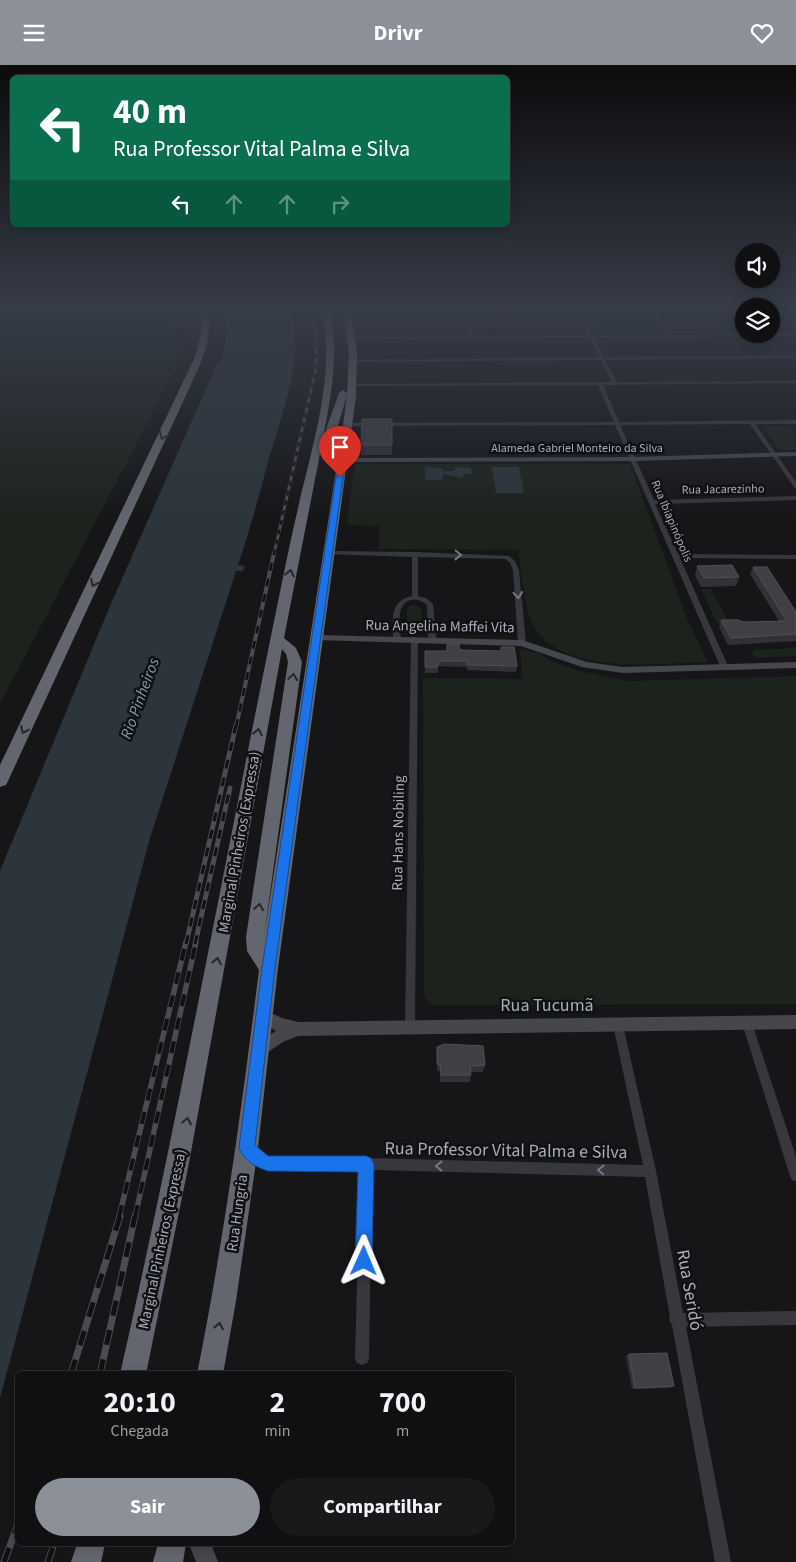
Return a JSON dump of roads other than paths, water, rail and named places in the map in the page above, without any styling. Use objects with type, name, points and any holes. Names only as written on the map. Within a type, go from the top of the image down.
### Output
[{"type":"highway","points":[[0,781],[190,379]]},
{"type":"highway","name":"Marginal Pinheiros (Expressa)","points":[[134,1371],[184,1137],[276,639],[328,379]]},
{"type":"highway","points":[[314,455],[330,436],[345,387],[352,381]]},
{"type":"highway","name":"Rua Hungria","points":[[211,1371],[224,1301],[247,1148],[269,968],[318,638],[328,553],[348,425],[352,381]]},
{"type":"highway","points":[[269,968],[256,951],[255,937],[295,662],[294,654],[276,639]]},
{"type":"highway","points":[[86,1562],[90,1546]]},
{"type":"highway","points":[[168,1562],[172,1546]]},
{"type":"street","points":[[613,379],[615,383]]},
{"type":"street","points":[[352,381],[600,384],[796,382]]},
{"type":"street","name":"Rua Ibiapinópolis","points":[[600,384],[724,666]]},
{"type":"street","points":[[751,422],[796,486]]},
{"type":"street","points":[[348,425],[795,423]]},
{"type":"street","name":"Alameda Gabriel Monteiro da Silva","points":[[343,459],[634,459],[796,454]]},
{"type":"street","name":"Rua Jacarezinho","points":[[652,501],[796,498]]},
{"type":"street","points":[[328,553],[501,555],[510,559],[516,570],[522,643]]},
{"type":"street","points":[[415,554],[415,598]]},
{"type":"street","points":[[675,556],[794,557],[796,564]]},
{"type":"street","points":[[396,639],[398,608],[403,601],[415,598],[427,601],[430,604],[432,639]]},
{"type":"street","name":"Rua Angelina Maffei Vita","points":[[318,638],[432,639],[522,643],[570,661],[602,668],[661,669],[796,665]]},
{"type":"street","name":"Rua Hans Nobiling","points":[[410,1026],[414,639]]},
{"type":"street","name":"Rua Tucumã","points":[[264,1017],[280,1025],[298,1029],[410,1026],[796,1023]]},
{"type":"street","points":[[747,1023],[796,1176]]},
{"type":"street","name":"Rua Seridó","points":[[618,1025],[650,1171],[676,1320],[723,1562]]},
{"type":"street","name":"Rua Tucumã","points":[[259,1051],[278,1037],[298,1029]]},
{"type":"street","name":"Rua Professor Vital Palma e Silva","points":[[247,1148],[259,1160],[268,1164],[366,1164],[650,1171]]},
{"type":"street","points":[[362,1358],[366,1164]]},
{"type":"street","points":[[676,1320],[796,1318]]},
{"type":"street","points":[[201,1546],[207,1562]]},
{"type":"water","name":"Rio Pinheiros","points":[[210,379],[291,379],[284,409],[238,565],[245,566],[243,571],[236,571],[150,838],[0,1398],[0,871],[110,606]]},
{"type":"water","points":[[425,467],[442,468],[442,471],[454,471],[455,467],[471,468],[472,474],[463,474],[463,478],[443,474],[442,480],[425,480]]},
{"type":"water","points":[[492,467],[519,467],[524,493],[496,493]]},
{"type":"railway","points":[[274,554],[314,379]]},
{"type":"railway","points":[[236,727],[274,553]]},
{"type":"railway","points":[[186,944],[236,725]]},
{"type":"railway","points":[[195,944],[230,788]]},
{"type":"railway","points":[[119,1217],[186,942]]},
{"type":"railway","points":[[135,1217],[196,942]]},
{"type":"railway","points":[[72,1371],[120,1216]]},
{"type":"railway","points":[[101,1371],[135,1216]]},
{"type":"railway","points":[[4,1562],[15,1532]]},
{"type":"railway","points":[[48,1562],[53,1546]]}]
